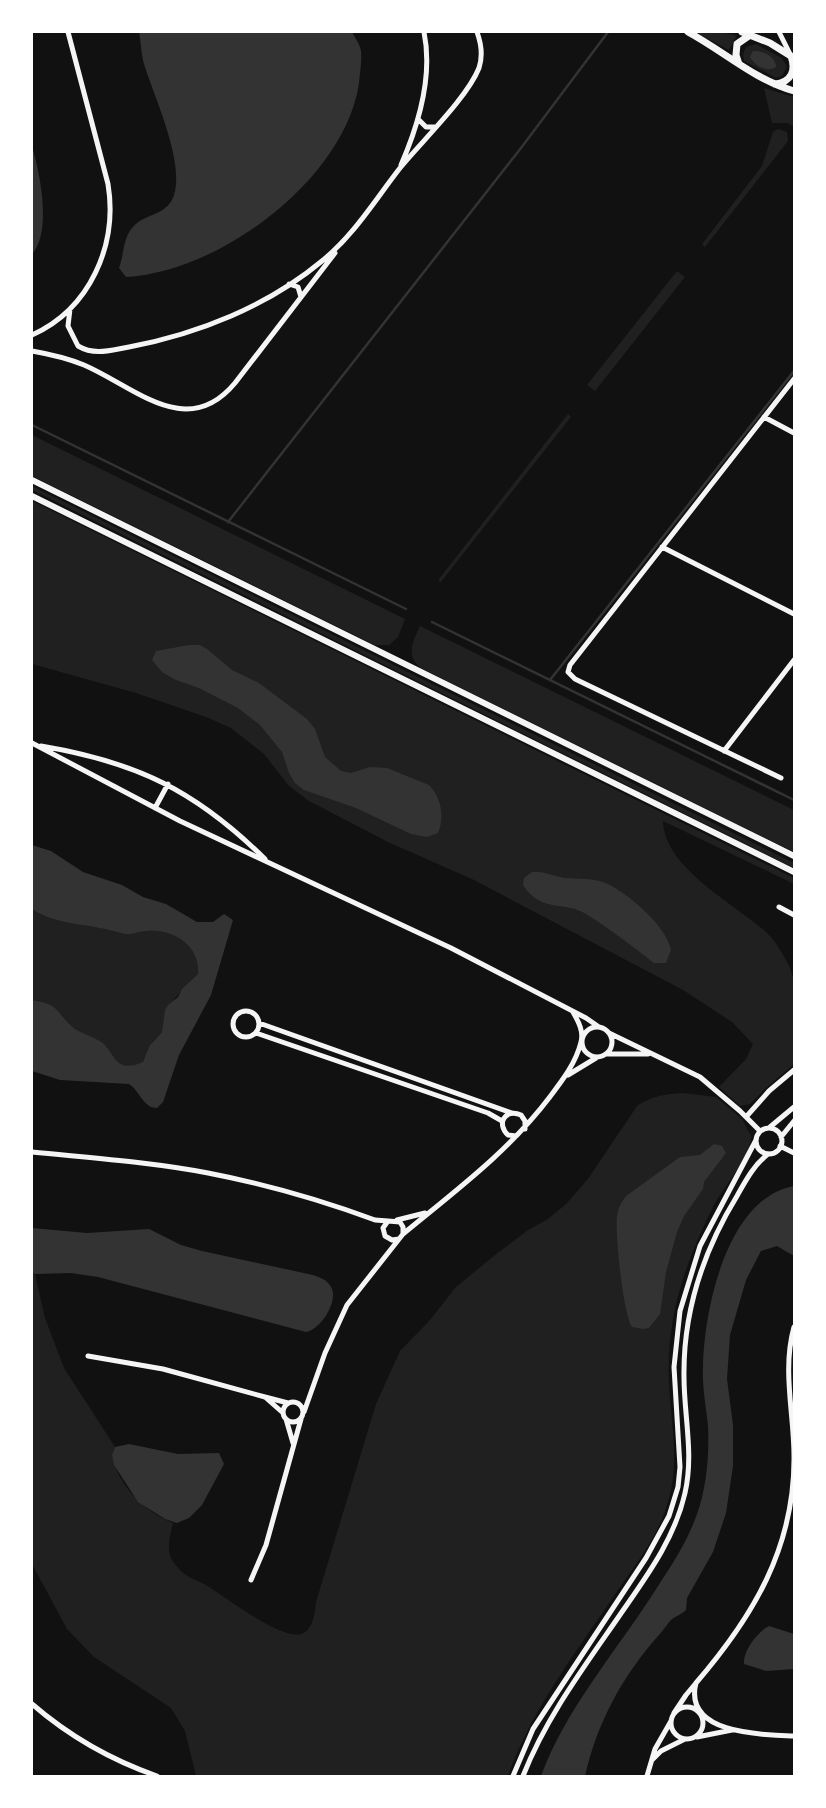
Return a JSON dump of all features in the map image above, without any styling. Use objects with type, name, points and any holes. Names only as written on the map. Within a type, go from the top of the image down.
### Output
[{"type":"main road","points":[[688,32],[708,42],[771,85],[794,91]]},
{"type":"main road","points":[[742,32],[752,33],[793,57],[794,65],[790,77],[771,85]]},
{"type":"main road","points":[[740,66],[736,55],[737,44],[752,33]]},
{"type":"street","points":[[32,335],[59,320],[89,286],[103,259],[110,233],[108,184],[68,32]]},
{"type":"street","points":[[400,169],[418,119],[426,74],[424,32]]},
{"type":"street","points":[[32,351],[78,363],[161,405],[200,409],[217,402],[226,395],[400,169],[466,89],[478,68],[481,49],[477,32]]},
{"type":"street","points":[[779,32],[793,57]]},
{"type":"street","points":[[418,119],[426,127],[436,127]]},
{"type":"street","points":[[70,309],[68,326],[71,335],[78,346],[86,351],[94,353],[140,345],[195,330],[236,314],[289,284],[342,243]]},
{"type":"street","points":[[289,284],[301,289],[301,298]]},
{"type":"street","points":[[78,363],[86,351]]},
{"type":"street","points":[[781,778],[575,679],[568,672],[570,664],[794,379]]},
{"type":"street","points":[[764,417],[794,433]]},
{"type":"street","points":[[32,480],[794,856]]},
{"type":"street","points":[[32,496],[794,872]]},
{"type":"street","points":[[662,547],[794,614]]},
{"type":"street","points":[[724,751],[794,660]]},
{"type":"street","points":[[33,744],[106,759],[168,785],[214,813],[269,864]]},
{"type":"street","points":[[33,744],[269,864],[451,948],[609,1033],[700,1077],[760,1131]]},
{"type":"street","points":[[155,808],[168,785]]},
{"type":"street","points":[[779,907],[794,915]]},
{"type":"street","points":[[502,1121],[256,1033],[248,1037],[240,1035],[234,1029],[234,1020],[239,1014],[248,1012],[255,1016],[259,1023],[512,1113],[521,1115],[538,1112]]},
{"type":"street","points":[[573,1012],[588,1054],[597,1057]]},
{"type":"street","points":[[256,1033],[259,1023]]},
{"type":"street","points":[[251,1580],[266,1545],[303,1415],[325,1353],[347,1305],[401,1236],[482,1171],[525,1129],[566,1077],[582,1040],[590,1029],[599,1027]]},
{"type":"street","points":[[606,1054],[612,1042],[609,1033]]},
{"type":"street","points":[[566,1077],[606,1054],[655,1055]]},
{"type":"street","points":[[746,1117],[769,1091],[794,1070]]},
{"type":"street","points":[[391,1080],[393,1071]]},
{"type":"street","points":[[513,1776],[521,1753],[539,1719],[646,1558],[669,1516],[678,1487],[680,1467],[674,1367],[680,1311],[700,1246],[760,1131],[769,1128],[794,1107]]},
{"type":"street","points":[[502,1150],[505,1133],[502,1121],[506,1115],[512,1113]]},
{"type":"street","points":[[521,1115],[525,1121],[525,1129]]},
{"type":"street","points":[[523,1776],[550,1718],[662,1552],[677,1520],[688,1480],[690,1448],[685,1394],[685,1345],[694,1297],[708,1250],[722,1221],[752,1169],[768,1154],[775,1152],[780,1146],[781,1137],[794,1121]]},
{"type":"street","points":[[769,1128],[777,1131],[781,1137]]},
{"type":"street","points":[[505,1133],[511,1136],[519,1135]]},
{"type":"street","points":[[756,1140],[761,1151],[768,1154]]},
{"type":"street","points":[[780,1146],[794,1153]]},
{"type":"street","points":[[32,1152],[104,1158],[207,1173],[291,1193],[375,1220],[408,1219],[431,1211]]},
{"type":"street","points":[[375,1220],[386,1238],[382,1260]]},
{"type":"street","points":[[397,1220],[402,1224],[401,1236]]},
{"type":"street","points":[[383,1231],[388,1221]]},
{"type":"street","points":[[386,1238],[392,1240],[401,1236]]},
{"type":"street","points":[[646,1776],[655,1749],[674,1713],[746,1619],[769,1576],[791,1497],[794,1457],[788,1381],[794,1327]]},
{"type":"street","points":[[88,1356],[163,1369],[302,1405],[303,1415]]},
{"type":"street","points":[[283,1413],[290,1402],[307,1394],[316,1382]]},
{"type":"street","points":[[265,1397],[283,1413],[292,1433],[293,1451]]},
{"type":"street","points":[[286,1419],[296,1422],[303,1415]]},
{"type":"street","points":[[693,1738],[702,1727],[694,1700],[696,1684]]},
{"type":"street","points":[[32,1704],[84,1742],[136,1769],[157,1776]]},
{"type":"street","points":[[674,1713],[687,1707],[700,1713],[709,1722],[735,1729],[794,1736]]},
{"type":"street","points":[[671,1721],[676,1735],[685,1739]]},
{"type":"street","points":[[652,1760],[661,1751],[685,1739],[735,1729]]},
{"type":"shaded area","points":[[139,32],[352,32],[360,48],[361,63],[359,83],[349,119],[330,153],[304,185],[272,214],[237,239],[200,258],[162,271],[126,277],[119,268],[130,231],[137,223],[168,205],[176,186],[173,152],[144,64]]},
{"type":"shaded area","points":[[695,32],[719,32],[736,37],[729,50]]},
{"type":"shaded area","points":[[756,44],[782,58],[787,67],[782,76],[776,78],[744,61],[746,47]]},
{"type":"shaded area","points":[[753,51],[768,55],[774,60],[776,67],[765,69],[758,66],[750,57]]},
{"type":"shaded area","points":[[764,88],[794,97],[794,127],[788,123],[772,123]]},
{"type":"shaded area","points":[[778,129],[787,132],[788,141],[705,247],[702,244],[762,166],[773,132]]},
{"type":"shaded area","points":[[32,146],[41,186],[43,217],[42,232],[32,254]]},
{"type":"shaded area","points":[[677,271],[685,277],[595,391],[587,385]]},
{"type":"shaded area","points":[[568,414],[571,417],[440,583],[439,579]]},
{"type":"shaded area","points":[[32,435],[405,619],[398,637],[389,645],[375,645],[32,476]]},
{"type":"shaded area","points":[[32,486],[794,863],[794,868],[32,490]]},
{"type":"shaded area","points":[[32,501],[792,877],[794,884],[663,821],[666,838],[675,854],[703,884],[766,932],[790,968],[795,990],[794,1064],[750,1104],[740,1106],[719,1087],[746,1059],[753,1044],[732,1022],[683,990],[474,880],[388,842],[309,801],[289,786],[264,754],[231,728],[136,693],[32,664]]},
{"type":"shaded area","points":[[420,626],[794,810],[794,852],[421,668],[412,653]]},
{"type":"shaded area","points":[[200,645],[207,649],[232,670],[259,683],[307,719],[315,729],[325,757],[341,771],[351,773],[370,767],[387,768],[429,785],[441,807],[438,833],[427,837],[411,834],[356,808],[304,790],[295,783],[282,752],[260,725],[238,708],[162,672],[152,660],[156,651]]},
{"type":"shaded area","points":[[32,845],[51,851],[83,872],[166,904],[197,922],[213,922],[224,914],[233,920],[211,995],[179,1055],[163,1102],[157,1108],[148,1105],[129,1084],[60,1080],[32,1071],[32,1000],[54,1007],[75,1029],[105,1045],[120,1064],[133,1065],[143,1062],[150,1045],[162,1032],[168,1005],[198,974],[195,955],[183,941],[166,933],[122,933],[56,920],[32,909]]},
{"type":"shaded area","points":[[532,872],[588,879],[612,886],[644,910],[662,930],[671,950],[666,963],[654,963],[578,910],[538,900],[523,885],[524,878]]},
{"type":"shaded area","points":[[32,909],[54,919],[121,933],[166,933],[190,947],[195,955],[198,974],[167,1008],[162,1032],[153,1041],[143,1063],[133,1066],[120,1064],[105,1045],[75,1029],[54,1007],[32,1000]]},
{"type":"shaded area","points":[[683,1093],[716,1097],[742,1119],[751,1136],[742,1162],[714,1205],[702,1230],[677,1299],[669,1355],[674,1461],[671,1492],[651,1541],[543,1703],[508,1776],[196,1776],[185,1731],[171,1708],[94,1657],[67,1629],[32,1564],[32,1272],[35,1274],[45,1318],[64,1368],[115,1447],[112,1455],[120,1477],[142,1504],[173,1523],[169,1547],[175,1564],[185,1574],[267,1624],[292,1634],[301,1634],[313,1621],[316,1602],[376,1404],[400,1351],[430,1320],[456,1287],[528,1230],[548,1219],[566,1204],[588,1179],[637,1106],[658,1096]]},
{"type":"shaded area","points":[[714,1144],[722,1146],[726,1153],[704,1182],[703,1189],[684,1216],[677,1232],[666,1272],[660,1314],[649,1328],[632,1327],[618,1256],[617,1213],[620,1206],[626,1196],[680,1157],[700,1155]]},
{"type":"shaded area","points":[[794,1186],[794,1256],[777,1246],[761,1251],[746,1280],[730,1335],[727,1379],[733,1425],[733,1466],[726,1513],[713,1552],[687,1598],[686,1610],[670,1621],[622,1684],[596,1738],[585,1776],[541,1776],[576,1706],[651,1597],[690,1532],[700,1504],[707,1465],[704,1343],[715,1287],[736,1233],[752,1211],[771,1195]]},
{"type":"shaded area","points":[[32,1228],[87,1233],[149,1229],[181,1245],[202,1251],[319,1277],[332,1289],[332,1304],[324,1319],[306,1332],[98,1277],[71,1273],[35,1274],[32,1272]]},
{"type":"shaded area","points":[[129,1444],[178,1454],[219,1453],[224,1464],[202,1505],[189,1518],[177,1523],[165,1519],[138,1502],[114,1465],[112,1455],[115,1447]]},
{"type":"shaded area","points":[[769,1626],[794,1634],[794,1669],[766,1671],[744,1664],[752,1642]]},
{"type":"waterway","points":[[228,522],[521,148],[608,32]]},
{"type":"waterway","points":[[550,680],[794,371]]},
{"type":"waterway","points":[[32,425],[406,609]]},
{"type":"waterway","points":[[432,622],[794,800]]}]
